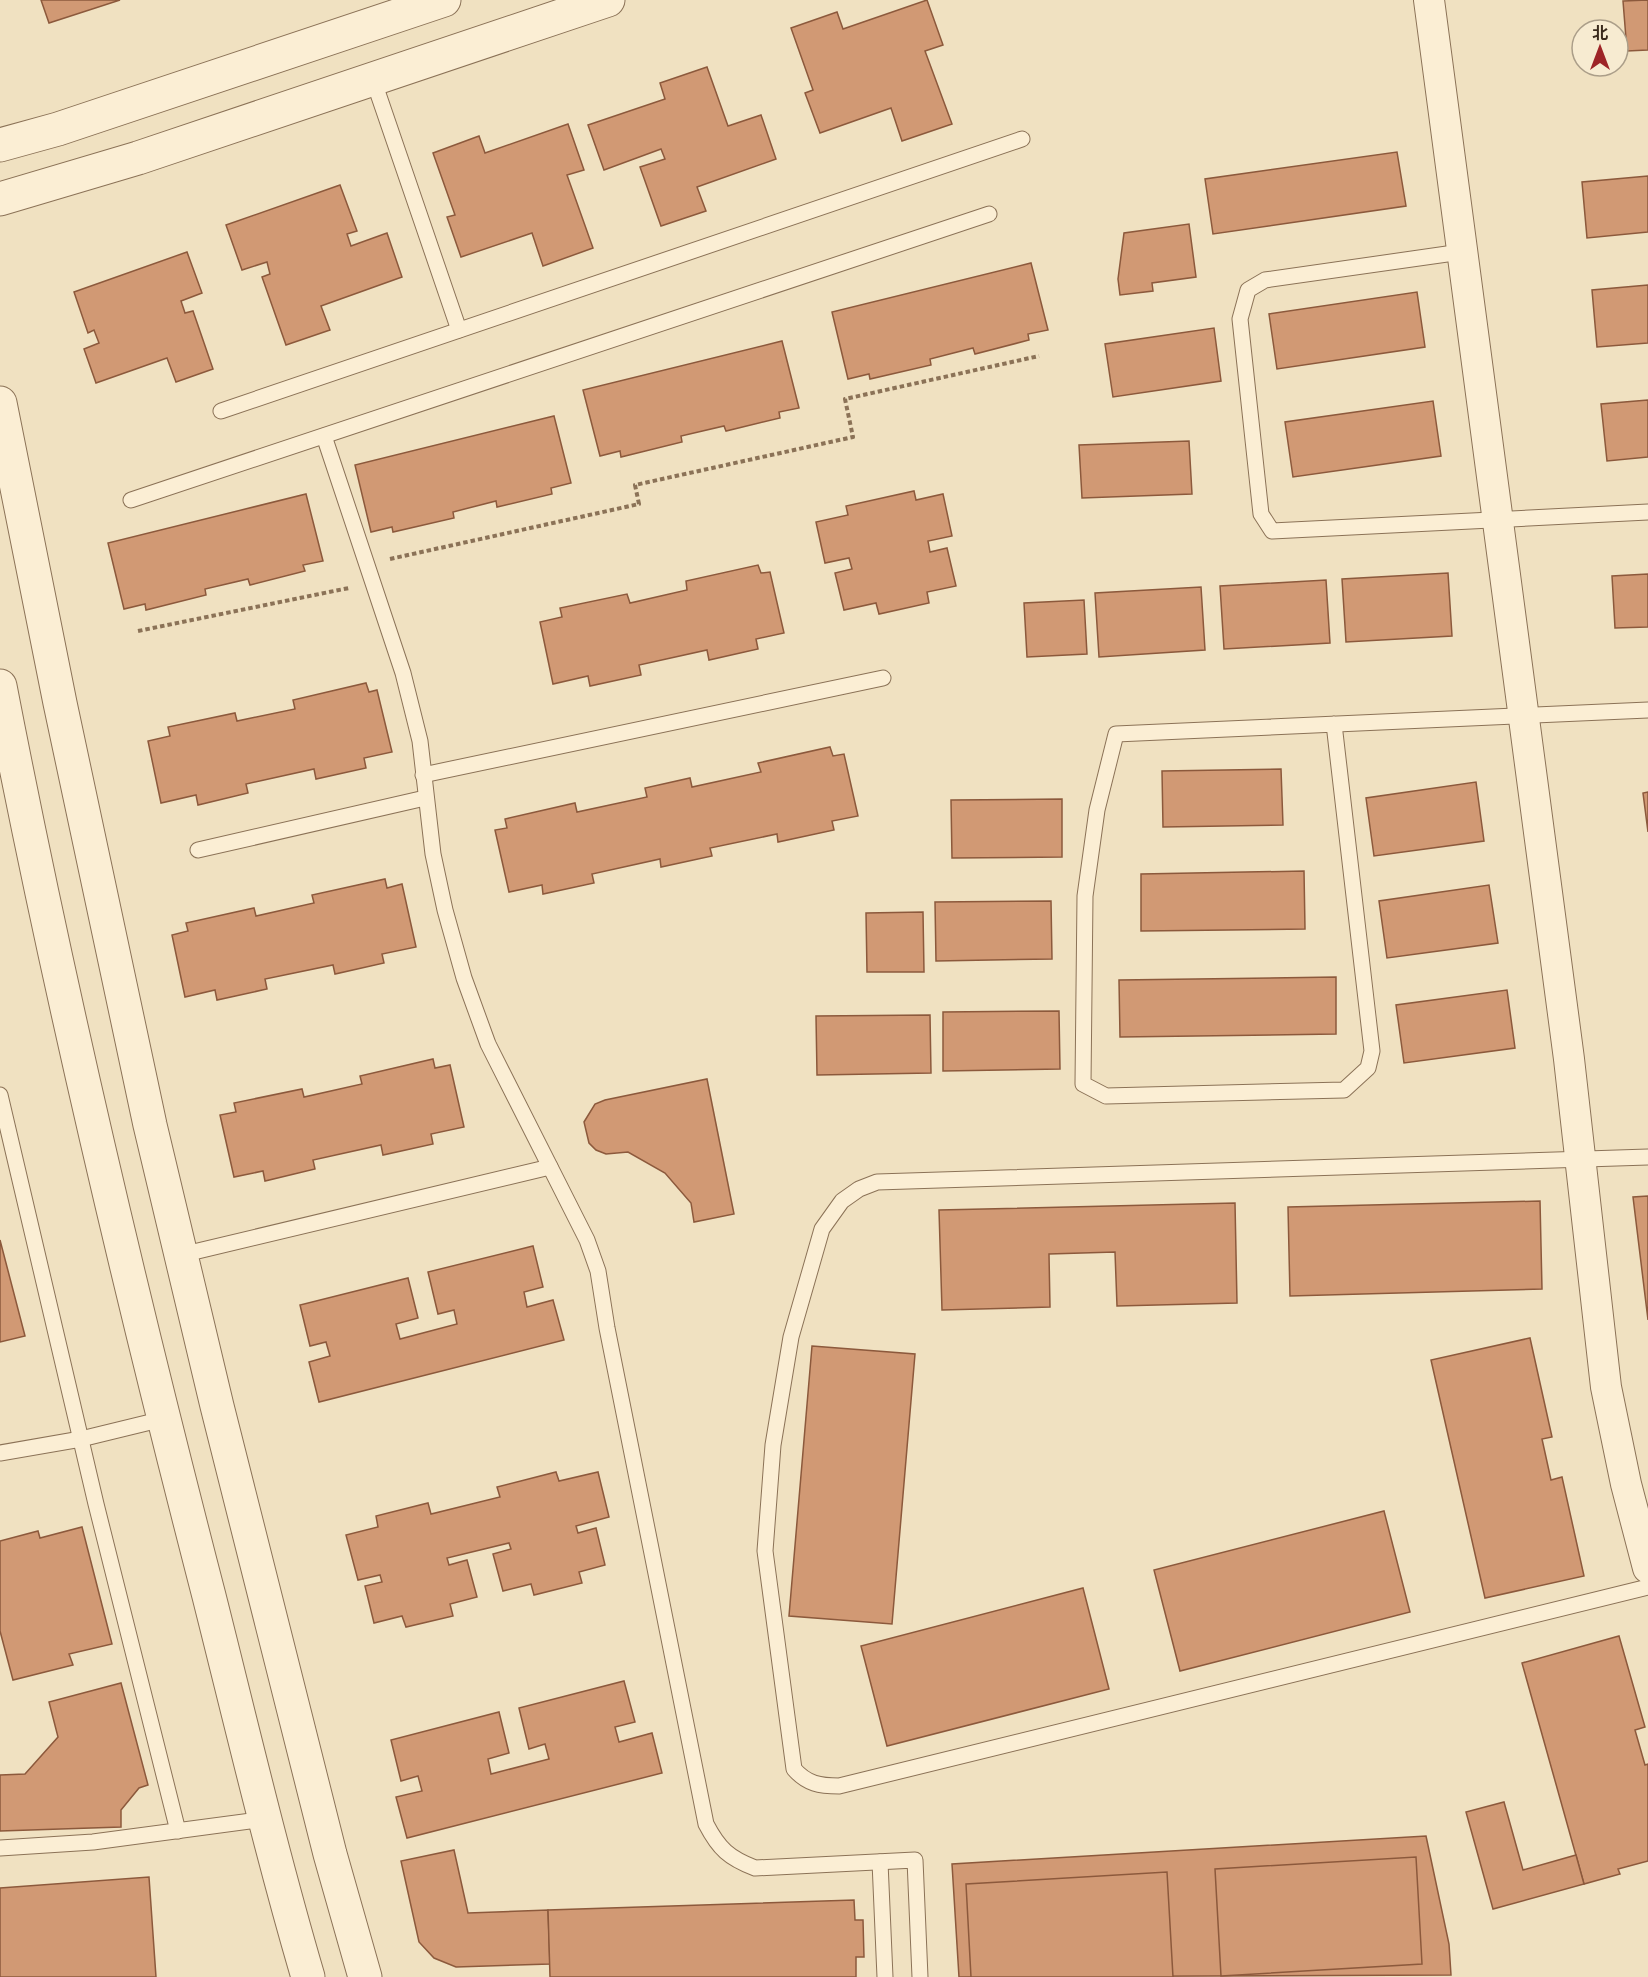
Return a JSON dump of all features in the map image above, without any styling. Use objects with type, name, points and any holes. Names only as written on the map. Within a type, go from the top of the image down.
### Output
[{"type":"street","points":[[0,145],[69,125],[444,0]]},
{"type":"street","points":[[0,199],[74,179],[609,0]]},
{"type":"street","points":[[1429,0],[1580,1159],[1606,1387],[1638,1492],[1648,1568]]},
{"type":"street","points":[[0,403],[103,914],[181,1255],[330,1854],[365,1977]]},
{"type":"street","points":[[0,686],[96,1137],[163,1419],[306,1974]]},
{"type":"lane","points":[[373,79],[459,330]]},
{"type":"lane","points":[[221,411],[1022,139]]},
{"type":"lane","points":[[130,500],[989,214]]},
{"type":"lane","points":[[1461,252],[1265,280],[1248,290],[1240,319],[1261,514],[1272,531],[1648,513]]},
{"type":"lane","points":[[324,436],[403,673],[420,741],[425,798],[445,910],[464,978],[488,1044],[587,1240],[598,1271],[607,1328],[706,1824],[715,1840],[732,1859],[755,1868],[915,1860],[920,1977]]},
{"type":"lane","points":[[423,776],[883,678]]},
{"type":"lane","points":[[1334,724],[1372,1051],[1368,1068],[1344,1090],[1106,1096],[1083,1084],[1085,897],[1097,810],[1116,734],[1334,724],[1523,716],[1648,710]]},
{"type":"lane","points":[[198,850],[425,798]]},
{"type":"lane","points":[[0,1095],[81,1439],[178,1831]]},
{"type":"lane","points":[[1648,1157],[878,1182],[859,1189],[843,1202],[822,1229],[794,1326],[780,1392],[769,1487],[765,1551],[794,1770],[801,1778],[820,1786],[839,1786],[1648,1587]]},
{"type":"lane","points":[[181,1255],[550,1167]]},
{"type":"lane","points":[[0,1453],[81,1439],[163,1419]]},
{"type":"lane","points":[[0,1848],[93,1842],[265,1819]]},
{"type":"lane","points":[[880,1862],[885,1977]]},
{"type":"path","points":[[366,565],[639,504],[635,485],[854,437],[845,399],[1039,356]]},
{"type":"path","points":[[138,631],[372,583]]},
{"type":"building","points":[[41,0],[120,0],[49,23]]},
{"type":"building","points":[[927,0],[943,45],[925,51],[952,124],[902,141],[891,108],[820,133],[805,93],[813,90],[791,28],[837,12],[843,29]]},
{"type":"building","points":[[1648,0],[1648,50],[1630,51],[1630,18],[1624,18],[1623,1]]},
{"type":"building","points":[[707,67],[728,126],[761,115],[776,159],[697,187],[706,211],[661,226],[640,167],[665,159],[661,149],[604,170],[588,125],[665,99],[660,83]]},
{"type":"building","points":[[568,124],[584,170],[567,175],[593,248],[543,266],[532,233],[461,257],[447,217],[455,215],[433,153],[479,136],[485,153]]},
{"type":"building","points":[[1397,152],[1406,206],[1213,234],[1205,179]]},
{"type":"building","points":[[1648,176],[1648,232],[1587,238],[1582,182]]},
{"type":"building","points":[[340,185],[357,231],[347,234],[351,246],[387,233],[402,277],[321,306],[330,330],[286,345],[262,277],[270,274],[267,262],[242,270],[226,225]]},
{"type":"building","points":[[1189,224],[1196,277],[1152,283],[1153,291],[1120,295],[1118,279],[1124,233]]},
{"type":"building","points":[[187,252],[202,293],[181,301],[185,313],[193,311],[213,369],[176,382],[167,358],[96,383],[84,349],[99,343],[94,330],[88,333],[74,292]]},
{"type":"building","points":[[1031,263],[1048,330],[1028,334],[1029,340],[975,354],[973,348],[930,359],[931,365],[870,379],[869,374],[848,379],[832,312]]},
{"type":"building","points":[[1648,285],[1648,343],[1597,347],[1592,290]]},
{"type":"building","points":[[1417,292],[1425,347],[1277,369],[1269,314]]},
{"type":"building","points":[[1214,328],[1221,381],[1113,397],[1105,344]]},
{"type":"building","points":[[782,341],[799,408],[779,412],[780,418],[726,431],[724,426],[681,436],[682,442],[621,457],[620,451],[600,456],[583,390]]},
{"type":"building","points":[[1648,400],[1648,457],[1607,461],[1601,404]]},
{"type":"building","points":[[1433,401],[1441,456],[1293,477],[1285,422]]},
{"type":"building","points":[[554,416],[571,483],[551,488],[552,494],[497,507],[496,501],[453,512],[454,518],[393,532],[392,527],[371,532],[355,465]]},
{"type":"building","points":[[1189,441],[1192,494],[1082,498],[1079,445]]},
{"type":"building","points":[[914,491],[916,500],[943,494],[952,536],[928,541],[930,552],[947,548],[956,586],[927,592],[929,603],[879,614],[876,603],[844,610],[835,573],[852,569],[849,558],[825,563],[816,522],[848,515],[846,506]]},
{"type":"building","points":[[306,494],[323,561],[303,565],[305,571],[250,585],[248,579],[205,589],[206,595],[146,610],[145,604],[124,609],[108,543]]},
{"type":"building","points":[[758,565],[761,573],[770,572],[784,633],[756,639],[758,649],[709,660],[707,650],[639,665],[641,675],[590,686],[588,676],[553,684],[540,622],[562,617],[560,608],[627,594],[630,603],[687,590],[686,581]]},
{"type":"building","points":[[1448,573],[1452,636],[1346,642],[1342,579]]},
{"type":"building","points":[[1648,574],[1648,627],[1615,628],[1612,576]]},
{"type":"building","points":[[1326,580],[1330,643],[1224,649],[1220,586]]},
{"type":"building","points":[[1201,587],[1205,650],[1099,657],[1095,593]]},
{"type":"building","points":[[1084,600],[1087,654],[1027,657],[1024,603]]},
{"type":"building","points":[[366,683],[369,692],[377,690],[392,752],[364,758],[366,768],[316,779],[314,769],[246,784],[248,793],[198,805],[196,795],[161,803],[148,741],[170,736],[168,727],[235,713],[237,721],[295,709],[293,700]]},
{"type":"building","points":[[830,747],[833,756],[844,754],[858,816],[832,821],[834,830],[778,842],[777,834],[710,848],[712,856],[661,867],[660,859],[592,874],[594,883],[543,894],[542,885],[509,892],[495,830],[507,828],[505,819],[575,803],[577,812],[647,797],[645,788],[690,778],[692,787],[761,772],[758,763]]},
{"type":"building","points":[[1281,769],[1283,825],[1163,827],[1162,771]]},
{"type":"building","points":[[1476,782],[1484,841],[1374,856],[1366,798]]},
{"type":"building","points":[[1648,792],[1648,832],[1643,793]]},
{"type":"building","points":[[1062,799],[1062,857],[952,858],[951,800]]},
{"type":"building","points":[[1304,871],[1305,929],[1141,931],[1141,874]]},
{"type":"building","points":[[385,879],[387,888],[402,884],[416,947],[382,954],[384,963],[335,974],[333,965],[265,979],[267,989],[217,1000],[215,990],[185,997],[172,935],[188,931],[186,923],[254,908],[256,916],[314,903],[312,895]]},
{"type":"building","points":[[1489,885],[1498,943],[1387,958],[1379,901]]},
{"type":"building","points":[[1051,901],[1052,959],[936,961],[935,902]]},
{"type":"building","points":[[923,912],[924,972],[867,972],[866,913]]},
{"type":"building","points":[[1336,977],[1336,1034],[1120,1037],[1119,980]]},
{"type":"building","points":[[1507,990],[1515,1048],[1404,1063],[1396,1005]]},
{"type":"building","points":[[1059,1011],[1060,1069],[943,1071],[943,1012]]},
{"type":"building","points":[[930,1015],[931,1073],[817,1075],[816,1016]]},
{"type":"building","points":[[433,1059],[435,1068],[450,1065],[464,1127],[431,1134],[433,1144],[383,1155],[381,1145],[313,1160],[315,1169],[265,1181],[263,1171],[234,1177],[220,1115],[236,1112],[234,1103],[302,1089],[304,1097],[362,1084],[360,1076]]},
{"type":"building","points":[[707,1079],[734,1214],[694,1222],[691,1203],[665,1173],[628,1152],[606,1154],[596,1150],[589,1143],[584,1122],[595,1104],[605,1100]]},
{"type":"building","points":[[1648,1196],[1648,1320],[1633,1197]]},
{"type":"building","points":[[1540,1201],[1542,1289],[1290,1296],[1288,1207]]},
{"type":"building","points":[[1235,1203],[1237,1303],[1117,1306],[1115,1252],[1049,1254],[1050,1307],[942,1310],[939,1210]]},
{"type":"building","points":[[0,1240],[25,1336],[0,1342]]},
{"type":"building","points":[[533,1246],[543,1287],[524,1292],[527,1307],[553,1300],[564,1340],[319,1402],[309,1362],[330,1356],[326,1342],[310,1346],[300,1305],[408,1278],[418,1318],[396,1324],[400,1339],[457,1324],[454,1310],[438,1314],[428,1272]]},
{"type":"building","points":[[1530,1338],[1552,1437],[1542,1439],[1551,1480],[1562,1477],[1584,1576],[1485,1598],[1431,1360]]},
{"type":"building","points":[[812,1346],[915,1354],[892,1624],[789,1616]]},
{"type":"building","points":[[556,1472],[559,1481],[598,1472],[609,1517],[576,1526],[578,1533],[596,1528],[605,1565],[579,1572],[582,1583],[534,1595],[531,1584],[503,1591],[493,1554],[511,1549],[509,1543],[447,1558],[449,1565],[467,1560],[477,1597],[450,1604],[453,1616],[406,1627],[402,1616],[374,1623],[365,1586],[382,1582],[380,1575],[358,1580],[346,1535],[378,1527],[376,1516],[428,1503],[431,1514],[500,1497],[497,1487]]},
{"type":"building","points":[[1384,1511],[1410,1612],[1180,1671],[1154,1570]]},
{"type":"building","points":[[82,1527],[112,1644],[69,1654],[73,1665],[13,1680],[0,1631],[0,1541],[38,1531],[40,1538]]},
{"type":"building","points":[[1083,1588],[1109,1689],[887,1746],[861,1646]]},
{"type":"building","points":[[1619,1636],[1645,1727],[1635,1730],[1645,1765],[1648,1764],[1648,1861],[1618,1869],[1620,1874],[1584,1884],[1522,1663]]},
{"type":"building","points":[[624,1681],[635,1722],[615,1727],[619,1742],[652,1733],[662,1773],[407,1838],[396,1797],[422,1791],[418,1776],[401,1781],[391,1740],[499,1712],[509,1753],[488,1759],[491,1774],[549,1759],[545,1744],[529,1749],[519,1708]]},
{"type":"building","points":[[121,1683],[148,1785],[139,1788],[121,1810],[121,1827],[0,1831],[0,1775],[25,1774],[58,1737],[49,1702]]},
{"type":"building","points":[[1504,1802],[1523,1870],[1576,1855],[1584,1884],[1493,1909],[1466,1812]]},
{"type":"building","points":[[1426,1836],[1449,1944],[1451,1975],[959,1977],[952,1864]]},
{"type":"building","points":[[454,1850],[468,1913],[548,1910],[550,1964],[456,1967],[434,1958],[419,1942],[401,1861]]},
{"type":"building","points":[[1416,1857],[1422,1964],[1221,1976],[1215,1869]]},
{"type":"building","points":[[1167,1872],[1173,1977],[971,1977],[966,1884]]},
{"type":"building","points":[[149,1877],[156,1977],[0,1977],[0,1888]]},
{"type":"building","points":[[854,1900],[855,1920],[863,1920],[864,1957],[856,1957],[856,1977],[550,1977],[548,1910]]}]
